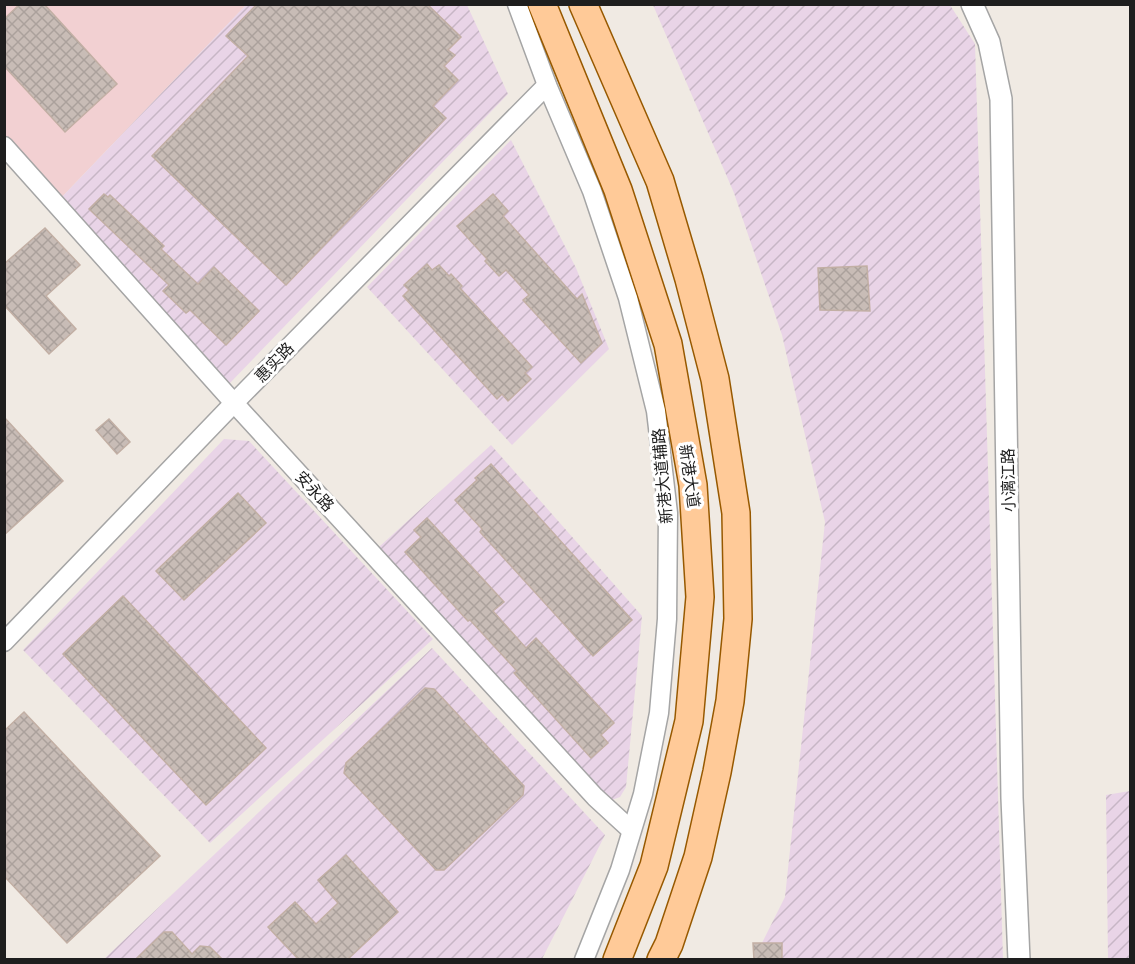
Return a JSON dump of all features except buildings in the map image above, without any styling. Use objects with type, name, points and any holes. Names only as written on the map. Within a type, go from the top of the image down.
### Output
[{"type":"main road","name":"新港大道","points":[[542,4],[618,190],[668,344],[693,485],[700,597],[689,721],[654,866],[617,960]]},
{"type":"main road","points":[[583,4],[660,181],[715,379],[736,513],[738,619],[730,701],[698,857],[669,944],[661,960]]},
{"type":"street","name":"新港大道辅路","points":[[517,4],[547,84],[592,190],[628,298],[656,411],[668,513],[667,619],[659,712],[643,794],[620,870],[584,960]]},
{"type":"street","name":"小漓江路","points":[[972,4],[989,42],[1001,99],[1012,786],[1019,960]]},
{"type":"street","name":"惠实路","points":[[4,642],[234,403],[547,84]]},
{"type":"street","name":"安永路","points":[[4,146],[234,403],[595,797],[631,830]]},
{"type":"shaded area","points":[[4,5],[246,5],[60,199],[5,138]]},
{"type":"shaded area","points":[[246,5],[467,5],[508,94],[228,385],[60,199]]},
{"type":"shaded area","points":[[653,5],[950,5],[975,44],[1003,959],[754,959],[785,897],[825,522],[782,335],[734,193]]},
{"type":"shaded area","points":[[511,140],[576,268],[609,349],[512,445],[367,287]]},
{"type":"shaded area","points":[[224,439],[249,441],[433,639],[210,843],[23,650]]},
{"type":"shaded area","points":[[491,445],[642,616],[626,787],[620,797],[609,801],[379,547]]},
{"type":"shaded area","points":[[432,648],[605,835],[542,959],[103,960]]},
{"type":"shaded area","points":[[1130,791],[1130,959],[1108,959],[1106,795]]}]
